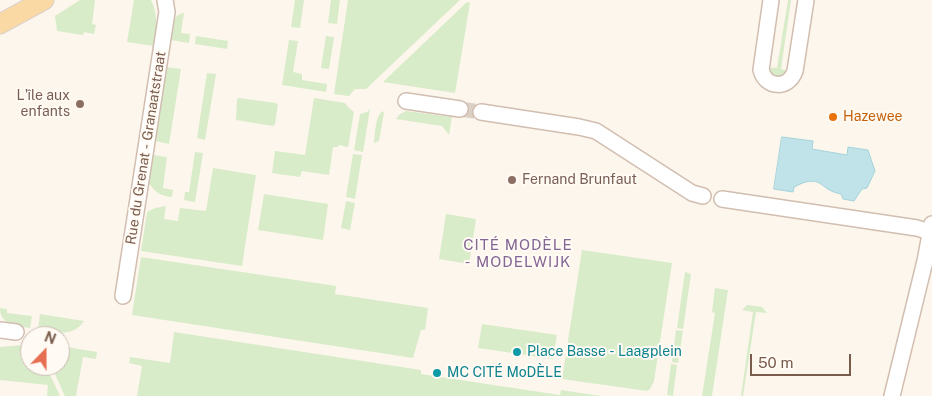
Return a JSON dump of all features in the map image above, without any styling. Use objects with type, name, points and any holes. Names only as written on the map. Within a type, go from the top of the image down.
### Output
[{"type":"main road","points":[[0,24],[44,0]]},
{"type":"street","name":"Rue du Grenat - Granaatstraat","points":[[123,296],[167,12],[165,0]]},
{"type":"street","points":[[770,0],[761,70],[763,77],[769,82],[780,85],[791,78],[795,70],[806,0]]},
{"type":"street","points":[[406,101],[460,109]]},
{"type":"street","points":[[481,112],[596,131],[692,193],[703,196]]},
{"type":"street","points":[[722,199],[931,229],[925,262],[892,396]]},
{"type":"street","points":[[0,330],[16,332]]},
{"type":"green space","points":[[80,0],[95,0],[92,24],[96,25],[94,34],[84,32],[83,35],[57,31],[55,16]]},
{"type":"green space","points":[[134,0],[151,0],[154,6],[156,23],[154,46],[127,42]]},
{"type":"green space","points":[[295,0],[304,0],[300,28],[291,27]]},
{"type":"green space","points":[[331,0],[340,0],[337,24],[328,23]]},
{"type":"green space","points":[[348,0],[460,0],[366,89],[355,89],[349,96],[334,94]]},
{"type":"green space","points":[[788,0],[791,0],[781,69],[790,71],[776,80],[765,67],[777,68]]},
{"type":"green space","points":[[467,2],[470,3],[455,93],[383,82]]},
{"type":"green space","points":[[184,13],[181,33],[190,34],[189,43],[171,40],[174,20]]},
{"type":"green space","points":[[196,36],[228,41],[227,49],[195,44]]},
{"type":"green space","points":[[326,36],[334,37],[329,69],[321,68]]},
{"type":"green space","points":[[289,40],[298,41],[293,72],[302,74],[302,80],[327,84],[326,92],[282,85]]},
{"type":"green space","points":[[166,67],[181,69],[169,144],[155,141]]},
{"type":"green space","points":[[207,73],[216,74],[205,140],[197,138]]},
{"type":"green space","points":[[314,98],[345,103],[354,112],[348,147],[339,145],[338,147],[333,147],[329,175],[302,171],[300,177],[272,173],[275,151],[305,155]]},
{"type":"green space","points":[[237,99],[276,103],[278,105],[275,124],[273,126],[236,120]]},
{"type":"green space","points":[[370,109],[363,152],[354,150],[360,114]]},
{"type":"green space","points":[[382,111],[384,113],[379,141],[374,143],[377,122]]},
{"type":"green space","points":[[406,111],[452,117],[449,135],[442,126],[396,119]]},
{"type":"green space","points":[[195,152],[203,153],[195,202],[184,200],[185,192],[189,192]]},
{"type":"green space","points":[[353,154],[362,155],[355,199],[346,197]]},
{"type":"green space","points":[[153,155],[167,157],[163,188],[173,190],[172,197],[157,192],[148,181]]},
{"type":"green space","points":[[213,168],[256,175],[242,266],[141,251],[147,212],[166,206],[164,219],[178,221],[180,208],[206,211]]},
{"type":"green space","points":[[264,194],[328,204],[323,240],[258,230]]},
{"type":"green space","points":[[346,201],[355,203],[350,230],[341,228]]},
{"type":"green space","points":[[446,214],[476,219],[469,264],[439,259]]},
{"type":"green space","points":[[582,250],[672,263],[654,381],[647,391],[562,379]]},
{"type":"green space","points":[[141,257],[336,286],[335,294],[428,308],[425,330],[421,330],[413,358],[132,315]]},
{"type":"green space","points":[[685,272],[691,274],[683,329],[677,328]]},
{"type":"green space","points":[[715,288],[728,290],[712,396],[702,396],[715,313],[712,312]]},
{"type":"green space","points":[[747,305],[762,307],[767,313],[756,312],[743,396],[741,396],[753,312],[742,310]]},
{"type":"green space","points":[[0,308],[7,309],[7,313],[32,316],[30,326],[10,324],[1,314]]},
{"type":"green space","points":[[40,314],[84,321],[75,330],[70,332],[70,326],[38,326]]},
{"type":"green space","points":[[482,324],[557,335],[553,359],[478,348]]},
{"type":"green space","points":[[676,330],[683,331],[678,363],[672,362]]},
{"type":"green space","points":[[174,332],[421,370],[421,374],[560,395],[561,390],[601,396],[137,396],[142,366],[129,363],[130,357],[170,363]]},
{"type":"green space","points":[[20,345],[20,376],[51,376],[60,396],[47,396],[48,385],[0,380],[0,347]]},
{"type":"green space","points":[[70,348],[97,352],[96,359],[83,357],[76,396],[65,396],[56,376],[70,376]]},
{"type":"green space","points":[[671,364],[677,365],[673,396],[667,395]]},
{"type":"water","points":[[782,137],[813,141],[812,149],[847,155],[848,147],[868,150],[875,171],[867,188],[862,189],[854,201],[843,199],[841,194],[828,189],[820,183],[810,181],[794,187],[793,192],[774,189]]},
{"type":"tunnel","points":[[460,109],[481,112]]},
{"type":"place","name":"L'île aux enfants","points":[[80,104]]},
{"type":"place","name":"Hazewee","points":[[833,117]]},
{"type":"place","name":"Fernand Brunfaut","points":[[512,180]]},
{"type":"place","name":"Place Basse - Laagplein","points":[[517,352]]},
{"type":"place","name":"MC CITÉ MoDÈLE","points":[[437,373]]},
{"type":"district","name":"CITÉ MODÈLE - MODELWIJK","points":[[518,254]]}]
